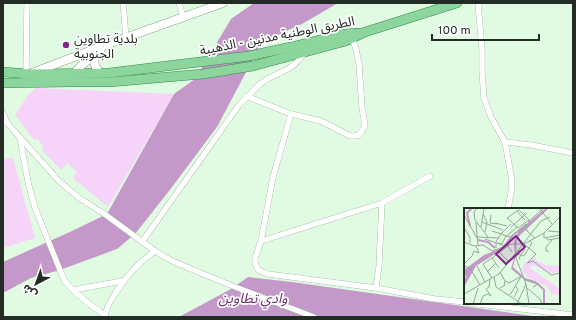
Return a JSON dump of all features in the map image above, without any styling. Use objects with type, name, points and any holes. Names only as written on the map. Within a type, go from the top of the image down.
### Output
[{"type":"main road","name":"الطريق الوطنية مدنين - الذهيبة","points":[[291,52],[306,51],[346,41],[352,36],[457,3]]},
{"type":"main road","name":"الطريق الوطنية مدنين - الذهيبة","points":[[3,83],[106,76],[203,74],[253,66],[344,34],[352,36]]},
{"type":"main road","name":"الطريق الوطنية مدنين - الذهيبة","points":[[3,72],[73,78],[106,76]]},
{"type":"street","points":[[27,3],[28,74],[223,3]]},
{"type":"street","points":[[123,3],[126,38]]},
{"type":"street","points":[[179,3],[183,17]]},
{"type":"street","points":[[478,3],[484,98],[491,117],[505,142],[512,187],[508,208]]},
{"type":"street","points":[[246,96],[291,114],[321,121],[350,136],[359,135],[365,125],[362,108],[359,64],[352,36]]},
{"type":"street","points":[[73,78],[82,65],[108,44]]},
{"type":"street","points":[[142,242],[228,118],[246,96],[269,78],[295,64],[306,51]]},
{"type":"street","points":[[96,53],[94,61],[96,69],[106,76]]},
{"type":"street","points":[[3,113],[8,124]]},
{"type":"street","points":[[291,114],[272,177],[261,241],[255,258],[257,268],[268,274],[376,288],[435,299],[464,302]]},
{"type":"street","points":[[3,120],[58,180],[79,198],[103,213],[154,251],[172,261],[230,285],[314,317]]},
{"type":"street","points":[[20,138],[25,166],[38,218],[60,272],[64,280],[73,290],[105,316],[108,304],[122,281],[138,264],[154,251]]},
{"type":"street","points":[[505,142],[538,146],[573,153]]},
{"type":"street","points":[[261,241],[382,203],[430,176]]},
{"type":"street","points":[[376,288],[379,266],[382,203]]},
{"type":"street","points":[[73,290],[122,281]]},
{"type":"street","points":[[486,304],[573,315]]},
{"type":"shaded area","points":[[36,88],[174,94],[108,207],[73,178],[77,172],[67,163],[62,170],[58,167],[42,150],[43,146],[38,139],[34,140],[15,115],[28,95]]},
{"type":"shaded area","points":[[13,158],[35,238],[3,248],[3,160]]},
{"type":"water","points":[[254,3],[338,3],[302,24],[262,42],[217,127],[135,234],[117,249],[60,270],[31,278],[3,293],[3,262],[107,214],[174,94],[195,79],[231,19]]},
{"type":"water","name":"وادي تطاوين","points":[[248,277],[540,317],[179,317],[231,289]]},
{"type":"place","name":"بلدية تطاوين الجنوبية","points":[[66,45]]}]
